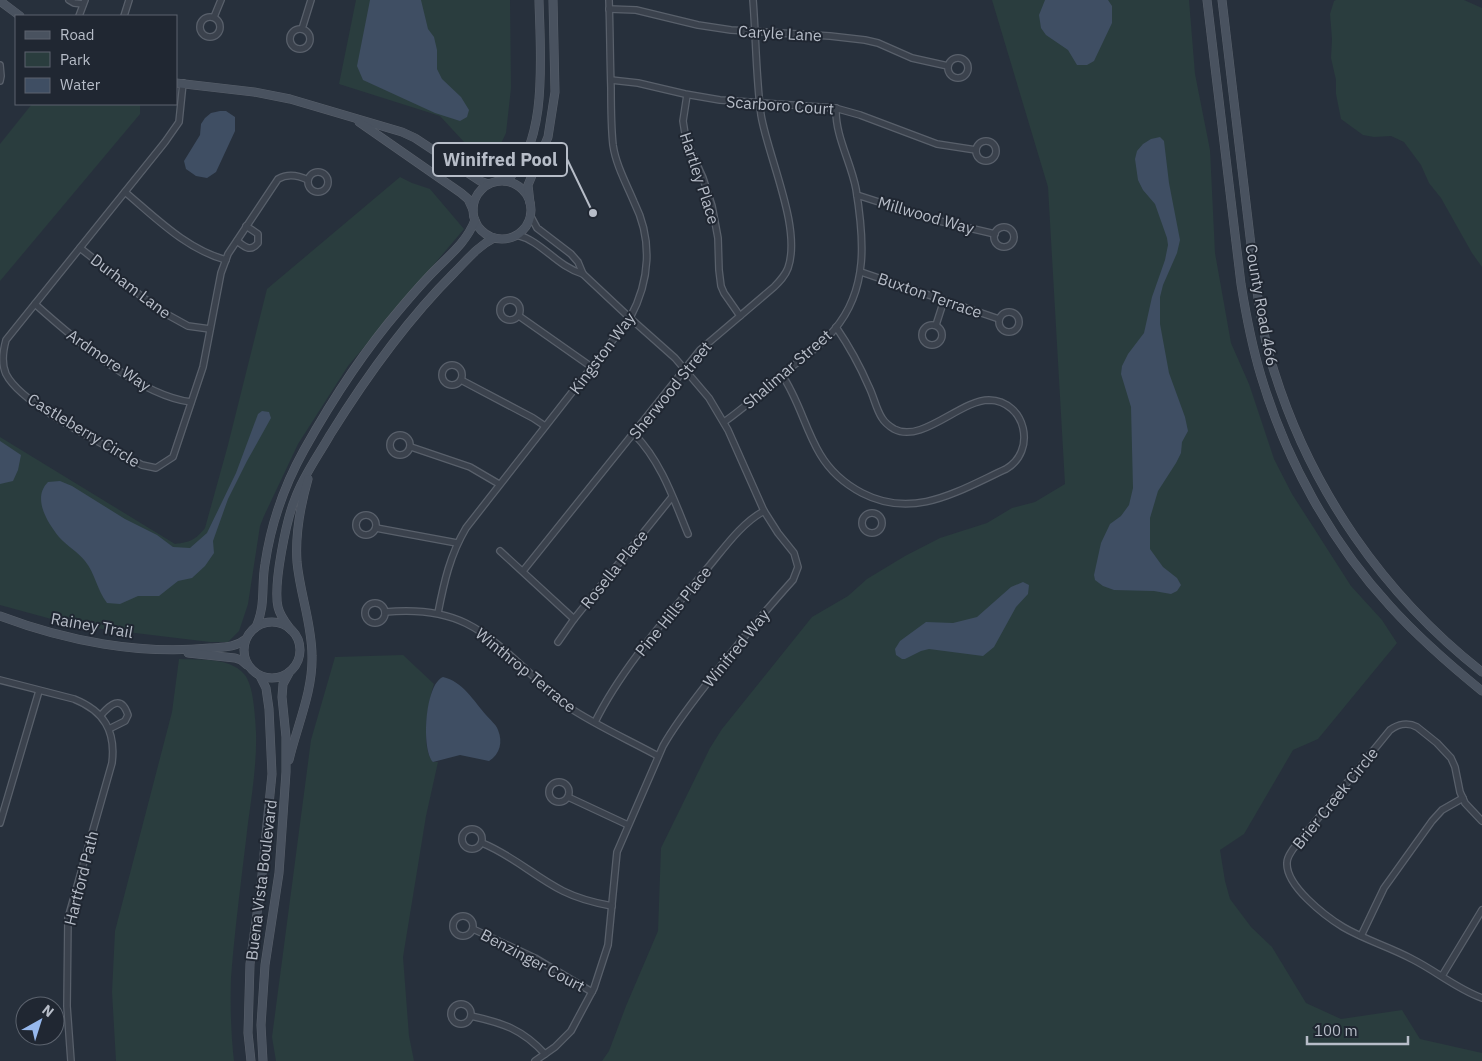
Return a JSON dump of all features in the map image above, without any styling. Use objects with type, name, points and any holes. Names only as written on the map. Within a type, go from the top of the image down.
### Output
[{"type":"main road","points":[[0,0],[19,15]]},
{"type":"main road","points":[[504,181],[520,166],[529,147],[538,114],[541,76],[539,0]]},
{"type":"main road","points":[[346,114],[371,129],[461,193],[468,200],[479,228],[486,234],[502,239],[517,235],[523,230],[530,215],[528,185],[548,137],[556,92],[553,0]]},
{"type":"main road","name":"County Road 466","points":[[1207,0],[1241,284],[1248,325],[1260,375],[1272,410],[1293,460],[1324,518],[1362,574],[1417,634],[1482,691]]},
{"type":"main road","name":"County Road 466","points":[[1222,0],[1255,279],[1262,323],[1273,370],[1287,408],[1308,457],[1336,511],[1372,563],[1421,618],[1482,672]]},
{"type":"main road","points":[[180,83],[254,92],[290,99],[402,132],[415,138],[480,181],[488,184]]},
{"type":"main road","points":[[473,210],[477,195],[488,184],[504,181],[513,183],[521,188],[530,203]]},
{"type":"main road","points":[[475,220],[465,240],[416,290],[370,347],[333,401],[303,452],[281,498],[274,517],[264,569],[262,614],[256,627],[246,639],[244,648],[244,657],[248,666],[260,676],[280,678],[296,666],[300,657],[300,647],[297,638],[284,621],[278,606],[278,582],[286,527],[295,498],[313,463],[357,391],[396,340],[439,288],[476,251],[494,238]]},
{"type":"main road","points":[[286,772],[308,689],[312,657],[310,625],[297,563],[296,534],[301,504],[313,463]]},
{"type":"main road","points":[[1351,557],[1360,564],[1367,566],[1372,563]]},
{"type":"main road","name":"Rainey Trail","points":[[0,616],[82,640],[235,658],[248,666]]},
{"type":"main road","points":[[256,627],[270,622],[278,623],[292,630]]},
{"type":"main road","name":"Rainey Trail","points":[[182,651],[234,646],[246,639]]},
{"type":"main road","name":"Buena Vista Boulevard","points":[[263,1061],[262,1025],[265,965],[279,874],[286,772],[286,737],[282,697],[283,684],[289,673]]},
{"type":"main road","name":"Buena Vista Boulevard","points":[[251,1061],[248,1033],[250,964],[262,885],[272,774],[269,709],[266,688],[260,676]]},
{"type":"street","points":[[69,0],[84,2],[79,15]]},
{"type":"street","points":[[124,15],[129,0]]},
{"type":"street","points":[[214,18],[221,0]]},
{"type":"street","points":[[302,29],[311,0]]},
{"type":"street","name":"Kingston Way","points":[[438,613],[444,581],[457,544],[466,528],[545,426],[593,368],[630,318],[639,301],[645,280],[647,267],[646,241],[640,214],[622,176],[613,146],[608,0]]},
{"type":"street","name":"Sherwood Street","points":[[523,571],[705,345],[781,280],[786,273],[790,258],[787,214],[780,181],[767,141],[760,104],[753,0]]},
{"type":"street","name":"Caryle Lane","points":[[609,9],[636,10],[713,28],[864,40],[878,43],[912,58],[948,66]]},
{"type":"street","points":[[0,65],[0,81]]},
{"type":"street","name":"Scarboro Court","points":[[611,80],[638,83],[687,95],[720,100],[836,108],[937,144],[976,150]]},
{"type":"street","name":"Castleberry Circle","points":[[180,83],[179,122],[6,340],[2,352],[5,373],[13,384],[32,402],[142,465],[156,468],[173,456],[203,367],[221,274],[226,260],[246,226],[262,206],[278,179],[289,175],[301,176],[308,180]]},
{"type":"street","name":"Hartley Place","points":[[687,95],[683,121],[686,140],[703,178],[712,206],[718,238],[719,280],[724,293],[740,316]]},
{"type":"street","name":"Shalimar Street","points":[[724,422],[825,340],[836,327],[853,300],[861,272],[862,240],[857,196],[852,171],[836,124],[836,108]]},
{"type":"street","points":[[125,192],[182,239],[213,256],[226,260]]},
{"type":"street","name":"Millwood Way","points":[[857,196],[935,220],[994,234]]},
{"type":"street","points":[[530,215],[537,228],[571,254],[578,262],[583,274]]},
{"type":"street","points":[[237,241],[248,248],[253,248],[258,243],[258,234],[246,226]]},
{"type":"street","points":[[517,235],[529,239],[570,270],[583,274]]},
{"type":"street","name":"Durham Lane","points":[[80,248],[159,310],[188,326],[210,329]]},
{"type":"street","name":"Buxton Terrace","points":[[861,272],[999,319]]},
{"type":"street","name":"Winifred Way","points":[[535,1061],[571,1031],[592,992],[608,945],[616,852],[658,756],[671,732],[691,704],[796,574],[798,567],[794,553],[764,511],[724,422],[709,398],[685,369],[661,345],[583,274]]},
{"type":"street","points":[[936,325],[944,300]]},
{"type":"street","name":"Ardmore Way","points":[[35,304],[67,333],[134,381],[165,396],[191,402]]},
{"type":"street","points":[[519,316],[593,368]]},
{"type":"street","points":[[782,375],[799,405],[815,444],[826,464],[847,484],[878,501],[903,504],[929,502],[947,496],[1012,466],[1020,456],[1024,443],[1019,418],[1010,408],[997,401],[989,400],[974,404],[914,431],[908,432],[895,429],[885,422],[855,358],[836,327]]},
{"type":"street","points":[[461,380],[545,426]]},
{"type":"street","points":[[634,434],[651,454],[688,534]]},
{"type":"street","points":[[411,447],[470,468],[500,484]]},
{"type":"street","name":"Rosella Place","points":[[558,642],[574,619],[672,497]]},
{"type":"street","points":[[875,513],[878,501]]},
{"type":"street","name":"Pine Hills Place","points":[[595,722],[620,679],[683,598],[750,520],[764,511]]},
{"type":"street","points":[[376,528],[457,544]]},
{"type":"street","points":[[500,551],[574,619]]},
{"type":"street","name":"Winthrop Terrace","points":[[385,612],[415,610],[438,613],[480,630],[560,700],[595,722],[658,756]]},
{"type":"street","name":"Hartford Path","points":[[0,680],[85,703],[100,716],[109,729],[113,744],[112,763],[68,918],[67,1006],[71,1061]]},
{"type":"street","points":[[0,823],[39,691]]},
{"type":"street","points":[[100,716],[111,704],[116,702],[126,708],[128,715],[125,721],[109,729]]},
{"type":"street","name":"Brier Creek Circle","points":[[1482,821],[1463,798],[1455,767],[1445,751],[1412,724],[1396,725],[1289,856],[1287,863],[1290,876],[1303,894],[1331,919],[1361,936],[1404,955],[1462,989],[1482,998]]},
{"type":"street","points":[[568,796],[628,824]]},
{"type":"street","points":[[1361,936],[1384,888],[1432,821],[1442,810],[1463,798]]},
{"type":"street","points":[[482,843],[508,855],[562,891],[584,900],[612,906]]},
{"type":"street","points":[[1442,976],[1482,910]]},
{"type":"street","name":"Benzinger Court","points":[[473,929],[535,958],[592,992]]},
{"type":"street","points":[[472,1016],[514,1028],[530,1039],[544,1054]]},
{"type":"green space","points":[[356,0],[510,0],[511,88],[506,133],[495,156],[464,142],[440,116],[339,84]]},
{"type":"green space","points":[[992,0],[1189,0],[1195,74],[1210,150],[1215,253],[1231,343],[1249,384],[1274,459],[1292,494],[1351,586],[1382,620],[1397,643],[1318,739],[1293,750],[1244,834],[1220,850],[1225,881],[1230,899],[1251,927],[1272,947],[1306,1003],[1341,1019],[1402,1010],[1420,1039],[1482,1053],[1482,1061],[602,1061],[609,1051],[658,931],[661,848],[710,748],[722,729],[812,617],[848,596],[867,579],[905,556],[940,538],[987,523],[1012,508],[1035,502],[1065,484],[1048,187]]},
{"type":"green space","points":[[1336,0],[1464,0],[1482,8],[1482,267],[1441,198],[1429,183],[1421,165],[1404,142],[1391,136],[1374,137],[1363,135],[1341,119],[1331,58],[1330,14]]},
{"type":"green space","points":[[31,105],[140,105],[140,114],[0,281],[0,144]]},
{"type":"green space","points":[[400,177],[430,189],[464,229],[348,366],[298,444],[260,526],[248,604],[239,631],[228,642],[210,642],[77,626],[0,605],[0,437],[175,544],[195,538],[205,528],[267,289]]},
{"type":"green space","points":[[403,655],[434,684],[429,701],[426,736],[429,755],[433,762],[438,762],[426,816],[403,957],[409,1036],[414,1061],[276,1061],[272,1037],[311,740],[335,657]]},
{"type":"green space","points":[[179,659],[214,660],[238,669],[247,679],[253,702],[256,732],[255,766],[231,978],[231,1020],[234,1061],[116,1061],[112,992],[115,931],[172,712]]},
{"type":"water","points":[[370,0],[421,0],[428,29],[434,37],[437,50],[437,69],[442,79],[461,97],[469,110],[467,117],[460,121],[435,113],[363,80],[357,66]]},
{"type":"water","points":[[1045,0],[1108,0],[1112,6],[1112,23],[1094,61],[1087,65],[1077,65],[1068,50],[1046,35],[1041,28],[1039,15]]},
{"type":"water","points":[[226,111],[235,117],[235,131],[216,172],[207,178],[196,176],[186,169],[184,161],[200,135],[201,124],[205,118],[211,113]]},
{"type":"water","points":[[1160,137],[1164,141],[1169,183],[1180,240],[1160,297],[1160,324],[1169,373],[1185,417],[1188,431],[1182,442],[1181,453],[1176,463],[1158,491],[1150,518],[1150,549],[1163,567],[1177,578],[1181,585],[1177,591],[1171,594],[1154,591],[1114,590],[1103,586],[1095,580],[1094,575],[1101,543],[1110,524],[1121,516],[1129,505],[1133,488],[1131,407],[1121,374],[1122,366],[1128,354],[1144,333],[1152,297],[1165,260],[1168,245],[1155,204],[1143,190],[1138,180],[1135,159],[1137,151],[1143,144],[1151,139]]},
{"type":"water","points":[[262,411],[269,412],[271,418],[228,499],[213,541],[214,553],[205,566],[192,578],[178,581],[159,596],[138,596],[120,604],[107,603],[85,561],[59,537],[46,517],[41,502],[43,488],[48,482],[60,481],[72,486],[125,519],[157,535],[173,547],[190,548],[207,533],[236,473],[258,414]]},
{"type":"water","points":[[0,441],[21,455],[18,470],[13,481],[0,484]]},
{"type":"water","points":[[1023,582],[1029,585],[1028,594],[1016,607],[994,647],[983,656],[929,649],[905,659],[896,655],[895,649],[900,641],[926,622],[953,623],[977,617],[1011,587]]},
{"type":"water","points":[[443,677],[462,687],[497,728],[500,743],[496,755],[489,761],[460,755],[433,762],[429,755],[426,731],[429,704],[432,691],[437,682]]},
{"type":"place","name":"Winifred Pool","points":[[593,213]]}]
